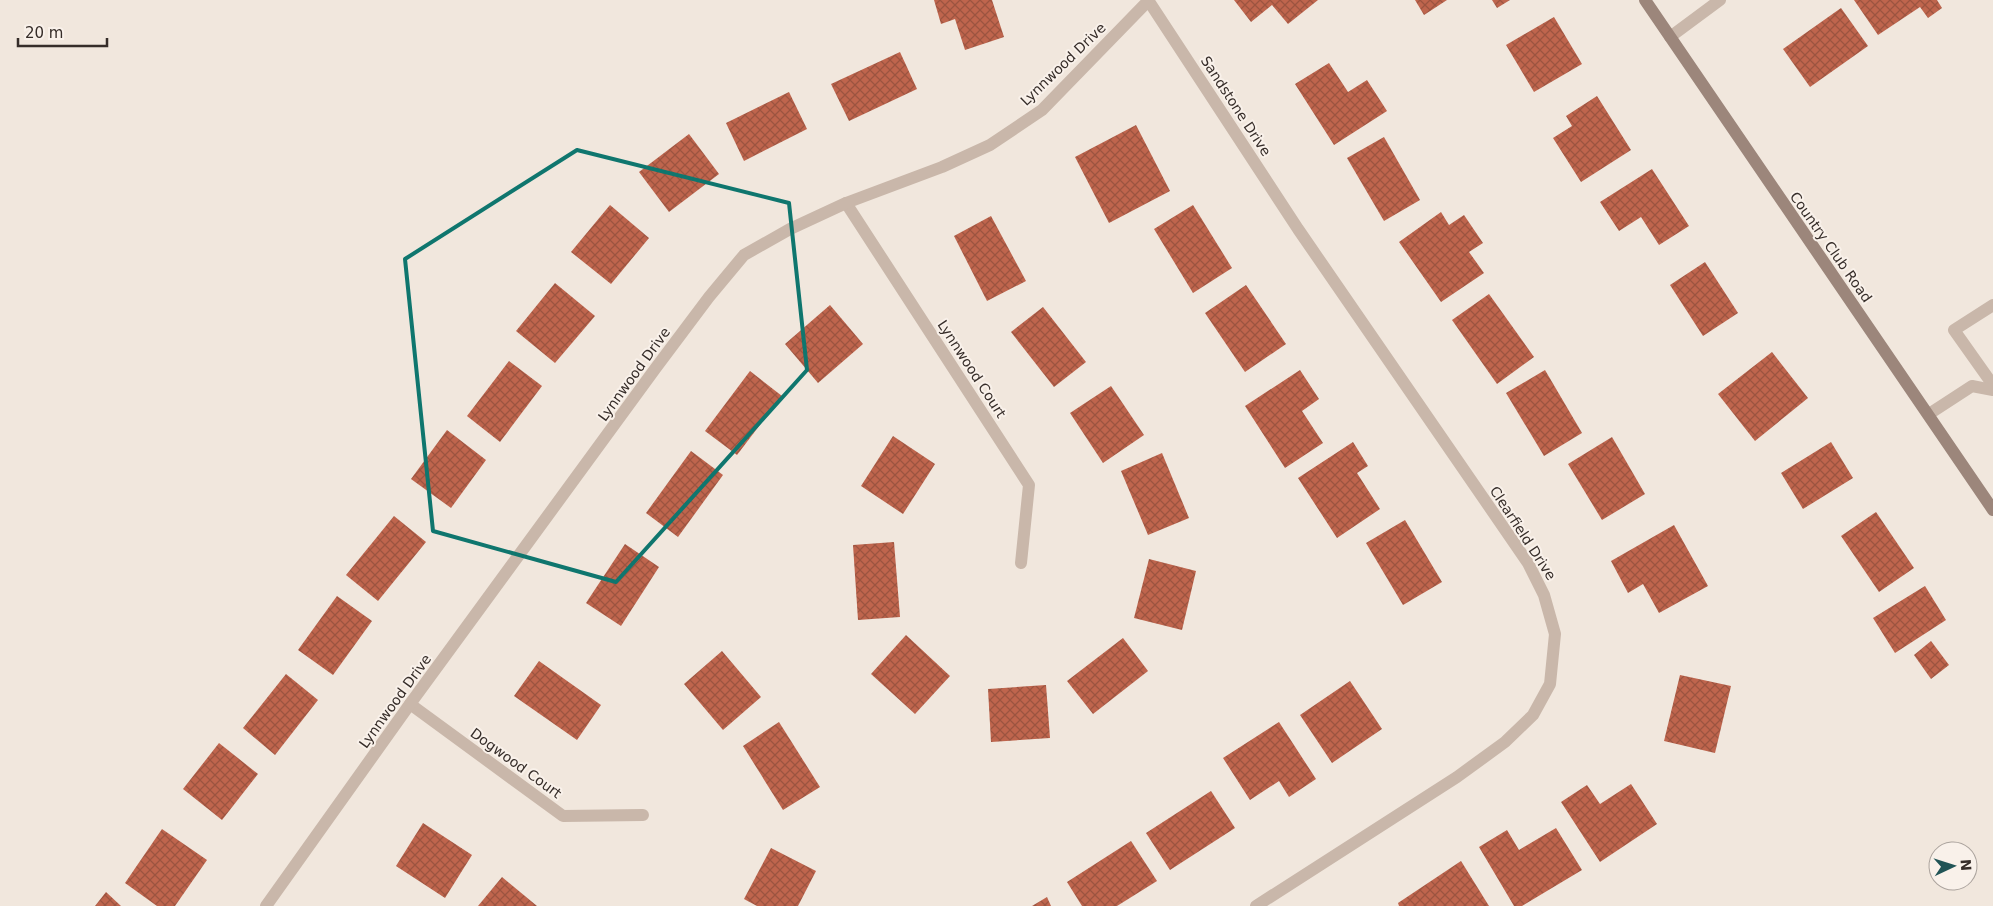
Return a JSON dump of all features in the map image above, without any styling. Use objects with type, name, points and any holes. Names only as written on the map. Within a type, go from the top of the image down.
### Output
[{"type":"main road","name":"Country Club Road","points":[[1645,0],[1993,510]]},
{"type":"street","name":"Lynnwood Drive","points":[[266,906],[410,704],[708,297],[744,255],[790,229],[846,203],[942,167],[990,145],[1042,110],[1149,0]]},
{"type":"street","name":"Sandstone Drive","points":[[1149,0],[1298,229]]},
{"type":"street","points":[[1670,37],[1720,0]]},
{"type":"street","name":"Lynnwood Court","points":[[846,203],[1029,485],[1021,563]]},
{"type":"street","name":"Clearfield Drive","points":[[1256,906],[1457,777],[1505,742],[1533,715],[1550,684],[1555,634],[1544,595],[1528,563],[1298,229]]},
{"type":"street","points":[[1993,305],[1954,330],[1993,385]]},
{"type":"street","points":[[1929,414],[1972,386],[1993,390]]},
{"type":"street","name":"Dogwood Court","points":[[410,704],[562,816],[643,815]]},
{"type":"highlighted area","points":[[577,150],[789,203],[807,370],[616,582],[433,531],[405,259]]},
{"type":"building","points":[[934,0],[992,0],[1004,37],[965,50],[955,19],[941,24]]},
{"type":"building","points":[[1234,0],[1318,0],[1288,24],[1272,5],[1251,22]]},
{"type":"building","points":[[1415,0],[1447,0],[1424,15]]},
{"type":"building","points":[[1492,0],[1510,0],[1497,8]]},
{"type":"building","points":[[1854,0],[1937,0],[1942,8],[1928,18],[1920,7],[1878,35]]},
{"type":"building","points":[[1841,8],[1868,46],[1810,87],[1783,49]]},
{"type":"building","points":[[1554,17],[1582,64],[1534,92],[1506,45]]},
{"type":"building","points":[[900,52],[917,89],[849,121],[831,84]]},
{"type":"building","points":[[1329,63],[1348,92],[1367,80],[1387,111],[1334,145],[1295,84]]},
{"type":"building","points":[[789,92],[807,129],[744,161],[726,123]]},
{"type":"building","points":[[1597,96],[1631,150],[1581,182],[1553,138],[1572,126],[1566,116]]},
{"type":"building","points":[[1136,125],[1170,191],[1109,223],[1075,157]]},
{"type":"building","points":[[689,134],[719,174],[669,212],[639,172]]},
{"type":"building","points":[[1384,137],[1420,200],[1384,221],[1347,158]]},
{"type":"building","points":[[1652,169],[1689,226],[1659,245],[1641,217],[1619,231],[1600,202]]},
{"type":"building","points":[[610,205],[649,238],[611,284],[571,252]]},
{"type":"building","points":[[1193,205],[1232,268],[1193,293],[1154,229]]},
{"type":"building","points":[[1441,212],[1449,225],[1464,215],[1483,243],[1469,252],[1484,273],[1441,302],[1399,242]]},
{"type":"building","points":[[991,216],[1026,281],[987,301],[954,236]]},
{"type":"building","points":[[1705,262],[1738,313],[1703,336],[1670,285]]},
{"type":"building","points":[[555,283],[595,316],[555,363],[516,331]]},
{"type":"building","points":[[1246,285],[1286,344],[1245,372],[1205,313]]},
{"type":"building","points":[[1489,294],[1534,357],[1497,384],[1452,320]]},
{"type":"building","points":[[830,305],[863,344],[818,383],[785,344]]},
{"type":"building","points":[[1043,307],[1086,362],[1054,387],[1011,332]]},
{"type":"building","points":[[1772,352],[1808,398],[1755,441],[1718,394]]},
{"type":"building","points":[[509,361],[542,386],[500,442],[467,416]]},
{"type":"building","points":[[1300,370],[1319,399],[1302,411],[1323,443],[1285,468],[1245,406]]},
{"type":"building","points":[[1545,370],[1582,433],[1544,456],[1506,393]]},
{"type":"building","points":[[750,371],[782,396],[737,455],[705,431]]},
{"type":"building","points":[[1111,386],[1144,435],[1103,463],[1070,413]]},
{"type":"building","points":[[447,430],[486,460],[451,508],[411,479]]},
{"type":"building","points":[[893,436],[935,464],[903,514],[861,486]]},
{"type":"building","points":[[1612,437],[1645,494],[1602,520],[1568,464]]},
{"type":"building","points":[[1353,442],[1368,466],[1357,473],[1380,509],[1337,538],[1298,478]]},
{"type":"building","points":[[1831,442],[1853,478],[1803,509],[1781,473]]},
{"type":"building","points":[[691,451],[723,475],[678,537],[646,513]]},
{"type":"building","points":[[1162,453],[1189,518],[1148,535],[1121,471]]},
{"type":"building","points":[[1876,512],[1914,568],[1879,592],[1841,536]]},
{"type":"building","points":[[394,516],[426,542],[378,601],[346,575]]},
{"type":"building","points":[[1405,520],[1442,582],[1403,605],[1366,543]]},
{"type":"building","points":[[1674,525],[1708,586],[1659,613],[1643,584],[1628,593],[1611,561]]},
{"type":"building","points":[[894,542],[900,617],[858,620],[853,545]]},
{"type":"building","points":[[625,544],[659,567],[621,626],[586,603]]},
{"type":"building","points":[[1149,559],[1196,571],[1182,630],[1134,618]]},
{"type":"building","points":[[1925,586],[1946,620],[1895,653],[1873,618]]},
{"type":"building","points":[[337,596],[372,621],[333,675],[298,650]]},
{"type":"building","points":[[906,635],[950,676],[915,714],[871,674]]},
{"type":"building","points":[[1123,638],[1148,671],[1093,714],[1067,681]]},
{"type":"building","points":[[1931,641],[1949,665],[1931,679],[1914,655]]},
{"type":"building","points":[[722,651],[761,697],[723,730],[684,684]]},
{"type":"building","points":[[539,661],[601,705],[577,740],[514,696]]},
{"type":"building","points":[[286,674],[318,700],[275,755],[243,728]]},
{"type":"building","points":[[1680,675],[1731,686],[1715,753],[1664,741]]},
{"type":"building","points":[[1350,681],[1382,729],[1332,763],[1300,715]]},
{"type":"building","points":[[1046,685],[1050,738],[991,742],[988,689]]},
{"type":"building","points":[[779,722],[820,787],[783,810],[743,746]]},
{"type":"building","points":[[1279,722],[1316,779],[1289,797],[1279,781],[1250,800],[1223,758]]},
{"type":"building","points":[[219,743],[258,774],[222,820],[183,789]]},
{"type":"building","points":[[1631,784],[1657,824],[1600,862],[1561,802],[1587,785],[1600,804]]},
{"type":"building","points":[[1211,791],[1235,828],[1170,870],[1146,833]]},
{"type":"building","points":[[423,823],[472,855],[445,898],[396,866]]},
{"type":"building","points":[[1556,828],[1582,870],[1522,906],[1514,906],[1479,847],[1507,830],[1519,850]]},
{"type":"building","points":[[162,829],[207,860],[175,906],[157,906],[125,883]]},
{"type":"building","points":[[1131,841],[1157,881],[1117,906],[1082,906],[1067,882]]},
{"type":"building","points":[[771,848],[816,871],[798,906],[757,906],[744,899]]},
{"type":"building","points":[[1461,861],[1489,906],[1399,906],[1398,903]]},
{"type":"building","points":[[502,877],[537,906],[478,906]]},
{"type":"building","points":[[106,892],[121,906],[95,906]]},
{"type":"building","points":[[1047,897],[1051,906],[1032,906]]}]
